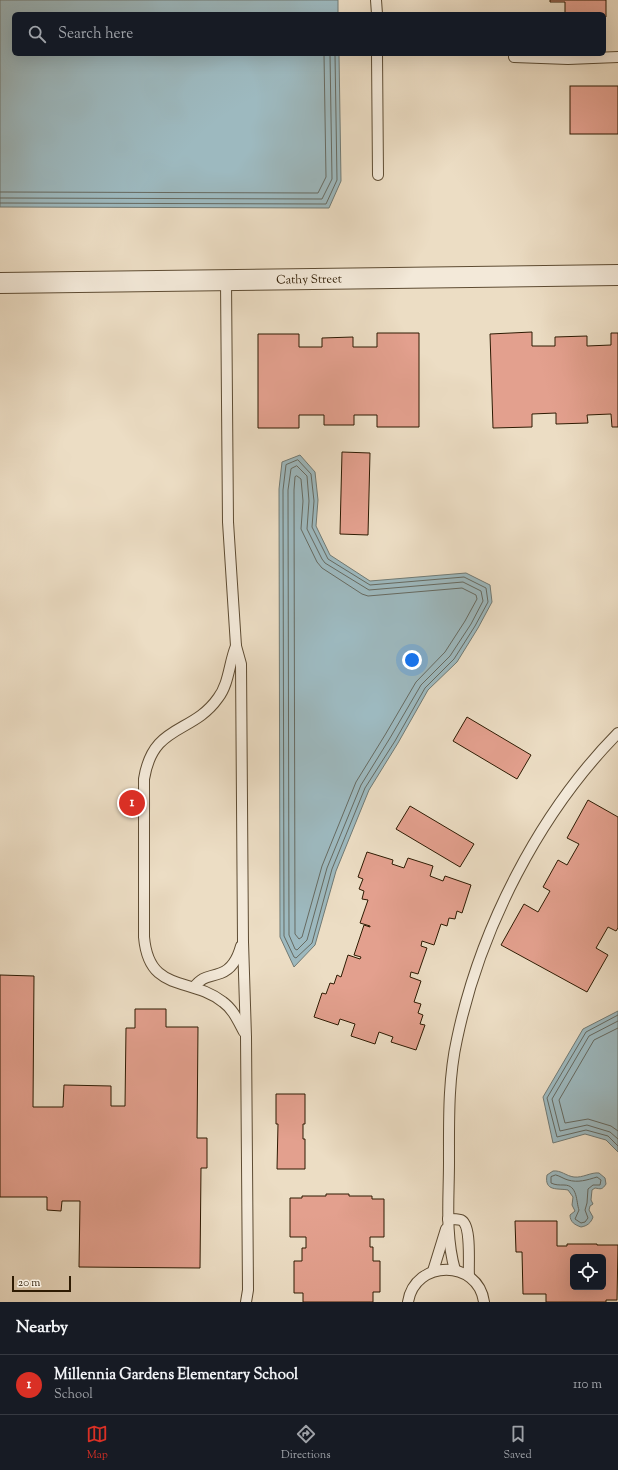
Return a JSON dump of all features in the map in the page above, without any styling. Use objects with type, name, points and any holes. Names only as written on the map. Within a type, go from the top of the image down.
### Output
[{"type":"street","name":"Cathy Street","points":[[0,283],[618,275]]},
{"type":"lane","points":[[376,0],[377,12]]},
{"type":"lane","points":[[377,56],[378,174]]},
{"type":"lane","points":[[514,57],[568,59],[618,57]]},
{"type":"lane","points":[[226,281],[228,522],[236,646],[241,664],[248,1290],[246,1302]]},
{"type":"lane","points":[[236,646],[224,688],[219,698],[202,714],[169,734],[159,743],[149,758],[144,779],[145,948],[150,961],[158,972],[174,982],[205,991],[224,1002],[232,1010],[246,1037]]},
{"type":"lane","points":[[455,1270],[451,1254],[448,1219],[450,1090],[457,1039],[472,981],[496,916],[523,864],[553,813],[575,782],[618,733]]},
{"type":"lane","points":[[194,988],[205,978],[221,973],[227,969],[234,962],[243,942]]},
{"type":"lane","points":[[433,1271],[448,1219]]},
{"type":"lane","points":[[448,1219],[461,1220],[466,1225],[468,1233],[469,1276]]},
{"type":"lane","points":[[408,1302],[413,1288],[422,1278],[433,1271],[444,1269],[455,1270],[469,1276],[478,1284],[484,1302]]},
{"type":"water","points":[[0,0],[338,0],[338,12],[12,12],[12,56],[339,56],[341,181],[329,208],[0,207]]},
{"type":"water","points":[[300,455],[315,472],[318,500],[316,526],[330,555],[370,581],[466,573],[490,585],[492,602],[457,662],[428,690],[369,790],[336,871],[315,945],[294,967],[280,937],[279,489],[282,462]]},
{"type":"water","points":[[618,1011],[618,1152],[606,1140],[585,1134],[553,1143],[543,1097],[583,1029]]},
{"type":"water","points":[[553,1171],[559,1171],[568,1176],[574,1177],[599,1173],[605,1178],[606,1184],[602,1188],[595,1188],[592,1190],[591,1200],[593,1204],[590,1206],[589,1210],[593,1217],[590,1223],[581,1227],[571,1220],[570,1215],[575,1211],[572,1205],[573,1197],[568,1190],[550,1187],[547,1180],[547,1175]]},
{"type":"building","points":[[550,0],[606,0],[606,12],[565,12],[565,2],[550,2]]},
{"type":"building","points":[[570,86],[618,86],[618,134],[570,134]]},
{"type":"building","points":[[532,332],[532,346],[555,346],[555,337],[587,336],[587,346],[611,345],[611,333],[618,333],[618,427],[612,427],[611,414],[587,415],[588,423],[556,424],[556,413],[532,414],[532,427],[493,428],[490,334]]},
{"type":"building","points":[[377,333],[419,333],[419,427],[377,427],[377,415],[354,415],[354,425],[324,425],[324,415],[299,415],[299,428],[258,428],[258,334],[299,334],[299,347],[322,347],[322,338],[353,337],[353,347],[377,347]]},
{"type":"building","points":[[342,452],[370,453],[368,535],[340,534]]},
{"type":"building","points":[[467,717],[531,755],[517,779],[453,741]]},
{"type":"building","points":[[588,800],[618,817],[618,928],[616,931],[608,927],[596,948],[608,955],[587,992],[501,945],[524,904],[538,912],[550,891],[543,887],[558,860],[567,865],[579,844],[567,838]]},
{"type":"building","points":[[410,806],[474,844],[460,867],[396,829]]},
{"type":"building","points":[[367,852],[393,860],[392,864],[404,868],[408,858],[433,866],[430,876],[443,881],[445,876],[471,885],[462,913],[457,911],[455,919],[449,918],[447,926],[441,924],[434,945],[422,941],[421,946],[427,948],[418,974],[411,972],[410,977],[421,981],[414,1002],[421,1004],[418,1013],[423,1015],[420,1024],[425,1025],[416,1050],[391,1042],[393,1037],[379,1032],[375,1044],[351,1036],[355,1024],[340,1019],[338,1025],[314,1017],[322,993],[326,994],[330,983],[334,984],[337,975],[341,977],[348,955],[360,959],[361,957],[354,955],[364,925],[370,926],[360,923],[368,900],[362,899],[364,891],[359,889],[363,879],[358,877]]},
{"type":"building","points":[[0,975],[34,976],[33,1107],[63,1107],[64,1085],[111,1086],[111,1106],[125,1106],[126,1028],[135,1028],[135,1009],[166,1009],[166,1027],[198,1027],[197,1138],[207,1138],[207,1168],[201,1168],[200,1268],[79,1267],[80,1201],[62,1201],[61,1211],[47,1210],[47,1197],[0,1197]]},
{"type":"building","points":[[276,1094],[305,1094],[305,1124],[303,1124],[303,1139],[305,1139],[305,1169],[277,1169],[278,1124],[276,1124]]},
{"type":"building","points":[[326,1194],[349,1194],[349,1196],[372,1196],[372,1199],[384,1199],[384,1237],[370,1237],[370,1247],[373,1247],[373,1261],[380,1261],[380,1292],[373,1292],[373,1302],[303,1302],[303,1293],[294,1293],[294,1261],[302,1261],[302,1248],[306,1248],[306,1237],[290,1237],[290,1198],[302,1198],[302,1196],[326,1196]]},
{"type":"building","points":[[515,1221],[557,1221],[557,1246],[567,1246],[567,1244],[618,1245],[617,1300],[606,1300],[606,1302],[546,1302],[546,1294],[523,1294],[522,1252],[516,1252]]},
{"type":"place","name":"Millennia Gardens Elementary School","points":[[132,803]]}]
